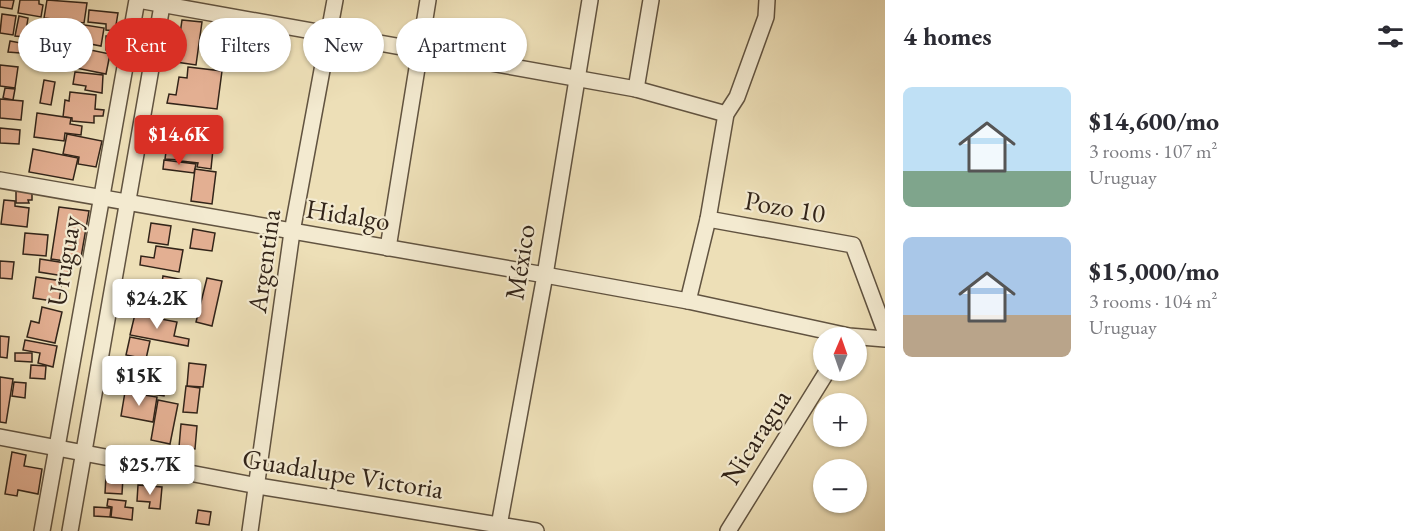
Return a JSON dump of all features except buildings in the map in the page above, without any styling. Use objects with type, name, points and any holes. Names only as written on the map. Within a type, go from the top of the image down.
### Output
[{"type":"street","points":[[138,0],[163,2],[303,30]]},
{"type":"street","name":"Uruguay","points":[[42,531],[138,0]]},
{"type":"street","name":"Argentina","points":[[331,18],[335,0]]},
{"type":"street","points":[[425,18],[428,0]]},
{"type":"street","name":"México","points":[[499,528],[545,275],[575,79],[590,0]]},
{"type":"street","points":[[636,89],[651,0]]},
{"type":"street","points":[[688,301],[708,219],[726,114],[737,97],[766,17],[767,0]]},
{"type":"street","name":"Uruguay","points":[[70,531],[163,2]]},
{"type":"street","points":[[527,70],[636,89],[726,114]]},
{"type":"street","name":"Argentina","points":[[250,531],[292,232],[321,72]]},
{"type":"street","points":[[388,248],[416,72]]},
{"type":"street","name":"Hidalgo","points":[[0,180],[688,301],[813,329]]},
{"type":"street","name":"Pozo 10","points":[[708,219],[853,245],[885,331]]},
{"type":"street","name":"Hidalgo","points":[[867,338],[885,339]]},
{"type":"street","name":"Nicaragua","points":[[728,531],[821,381]]},
{"type":"street","name":"Guadalupe Victoria","points":[[0,437],[258,486],[499,528],[536,531]]}]
